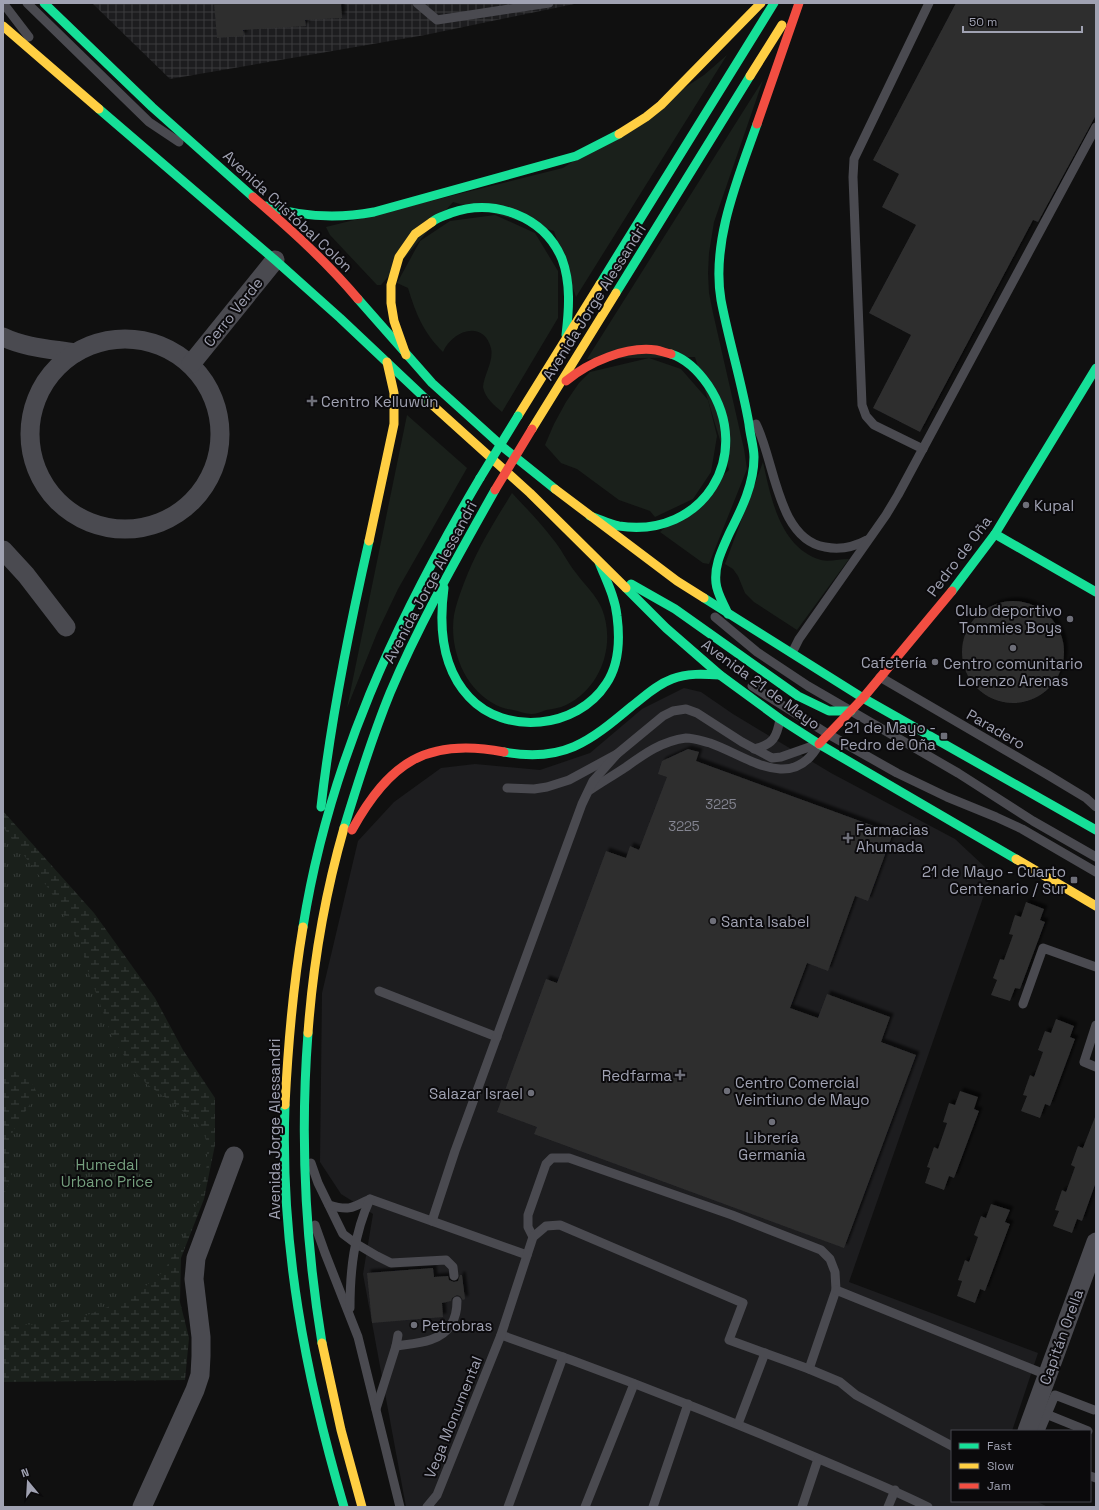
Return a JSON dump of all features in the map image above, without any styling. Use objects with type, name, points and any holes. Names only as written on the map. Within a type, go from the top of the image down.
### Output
[{"type":"main road","name":"Avenida Cristóbal Colón","points":[[44,3],[152,107],[210,156],[301,238],[336,274],[432,383],[504,448],[590,516]]},
{"type":"main road","points":[[266,206],[282,211],[315,217],[355,216],[488,181],[582,153],[629,129],[661,105],[761,3]]},
{"type":"main road","name":"Avenida Jorge Alessandri","points":[[344,1507],[330,1460],[306,1360],[292,1274],[287,1213],[285,1113],[288,1031],[299,949],[317,859],[330,809],[362,710],[383,660],[429,566],[480,478],[774,3]]},
{"type":"main road","name":"Avenida Jorge Alessandri","points":[[362,1507],[338,1420],[321,1336],[309,1250],[303,1139],[305,1081],[314,984],[322,931],[338,853],[352,801],[378,723],[411,645],[445,578],[532,429],[796,3]]},
{"type":"main road","points":[[728,614],[718,592],[716,583],[716,567],[720,551],[741,512],[750,484],[754,457],[746,409],[721,299],[719,276],[721,243],[724,222],[730,202],[799,3]]},
{"type":"main road","points":[[3,26],[160,163],[275,260],[387,362],[395,400],[394,424],[330,726],[323,785],[317,859]]},
{"type":"main road","points":[[406,355],[397,332],[391,308],[391,283],[397,260],[411,239],[425,226],[442,216],[470,208],[500,208],[512,212],[535,224],[552,242],[562,262],[568,289],[568,321],[566,340]]},
{"type":"main road","points":[[557,389],[582,369],[598,361],[630,351],[648,349],[658,350],[679,358],[698,373],[715,395],[722,415],[726,443],[724,463],[714,485],[698,505],[687,513],[674,519],[651,526],[625,526],[610,524],[590,516]]},
{"type":"main road","name":"Avenida 21 de Mayo","points":[[387,362],[530,493],[666,628],[720,675],[780,719],[819,744],[1096,906]]},
{"type":"main road","name":"Pedro de Oña","points":[[819,744],[863,698],[960,581],[995,534],[1096,368]]},
{"type":"main road","points":[[590,516],[677,581],[791,654],[863,698],[1096,830]]},
{"type":"main road","points":[[995,534],[1096,592]]},
{"type":"main road","points":[[445,578],[441,612],[443,642],[450,667],[462,689],[478,705],[498,716],[511,720],[538,722],[565,717],[588,705],[606,685],[612,673],[618,644],[617,615],[614,600],[599,562]]},
{"type":"main road","points":[[614,576],[675,609],[798,696],[821,708],[834,711],[851,711]]},
{"type":"main road","points":[[338,853],[353,826],[379,789],[402,767],[414,760],[439,750],[452,748],[478,748],[521,756],[546,755],[561,752],[600,733],[651,690],[673,678],[704,674],[720,675]]},
{"type":"street","name":"Cerro Verde","points":[[191,364],[275,260]]},
{"type":"street","points":[[3,337],[27,346],[75,353]]},
{"type":"street","points":[[120,339],[135,339],[165,347],[191,364],[211,391],[217,407],[220,424],[221,441],[218,457],[212,474],[204,488],[193,501],[180,512],[149,526],[132,529],[115,529],[99,526],[68,511],[56,500],[45,486],[37,471],[32,455],[30,422],[34,405],[41,389],[50,375],[75,353],[104,341],[120,339]]},
{"type":"street","points":[[3,550],[26,575],[66,627]]},
{"type":"street","points":[[142,1507],[195,1390],[200,1375],[201,1337],[194,1279],[196,1258],[234,1156]]},
{"type":"street","name":"Capitán Orella","points":[[1028,1430],[1040,1412],[1047,1375],[1096,1242]]},
{"type":"lane","points":[[3,3],[56,71]]},
{"type":"lane","points":[[27,3],[149,122],[172,138],[210,156]]},
{"type":"lane","points":[[417,3],[437,20],[549,3]]},
{"type":"lane","points":[[923,449],[874,425],[866,416],[862,405],[853,176],[854,159],[929,3]]},
{"type":"lane","points":[[791,654],[799,639],[894,502],[1096,127]]},
{"type":"lane","points":[[746,409],[761,434],[779,494],[788,518],[801,535],[815,544],[832,548],[850,547],[868,540]]},
{"type":"lane","points":[[677,581],[719,620],[757,652],[808,686],[958,773],[1033,821],[1096,857]]},
{"type":"lane","points":[[720,675],[734,678],[753,686],[828,734],[915,783],[1022,830],[1096,872]]},
{"type":"lane","name":"Paradero","points":[[880,677],[1086,798],[1096,807]]},
{"type":"lane","points":[[432,1221],[455,1151],[573,828],[593,781],[617,754],[663,716],[673,712],[686,710],[697,713],[754,749],[772,758],[781,757],[819,744]]},
{"type":"lane","points":[[754,749],[765,747],[770,743],[778,729],[780,719]]},
{"type":"lane","points":[[588,791],[654,748],[675,740],[688,738],[700,740],[770,768],[786,770],[806,762],[819,744]]},
{"type":"lane","points":[[507,788],[534,789],[558,784],[579,775],[617,754]]},
{"type":"lane","points":[[1023,1004],[1043,948],[1096,967]]},
{"type":"lane","points":[[379,992],[497,1037]]},
{"type":"lane","points":[[1096,1025],[1084,1062],[1096,1067]]},
{"type":"lane","points":[[303,1139],[318,1183],[343,1234],[355,1243],[391,1263],[446,1260],[453,1267],[454,1276]]},
{"type":"lane","points":[[809,1368],[836,1290],[835,1272],[830,1259],[821,1250],[732,1215],[570,1158],[552,1158],[546,1164],[528,1215],[528,1227],[533,1237],[546,1226],[560,1225],[743,1304],[730,1340],[809,1368],[840,1382],[856,1395],[951,1445]]},
{"type":"lane","points":[[305,1196],[325,1253],[358,1337],[400,1507]]},
{"type":"lane","points":[[329,1205],[341,1209],[352,1208],[370,1199],[527,1255]]},
{"type":"lane","points":[[350,1314],[350,1280],[355,1243],[365,1209],[370,1199]]},
{"type":"lane","name":"Vega Monumental","points":[[427,1507],[437,1495],[501,1335],[533,1237]]},
{"type":"lane","points":[[836,1290],[1047,1375]]},
{"type":"lane","points":[[396,1346],[432,1340],[442,1336],[448,1330],[454,1319],[457,1309],[457,1301]]},
{"type":"lane","points":[[376,1409],[396,1346],[398,1335]]},
{"type":"lane","points":[[501,1335],[563,1357],[738,1424],[818,1459],[895,1490],[928,1507]]},
{"type":"lane","points":[[738,1424],[765,1353]]},
{"type":"lane","points":[[508,1507],[563,1357]]},
{"type":"lane","points":[[585,1507],[634,1384]]},
{"type":"lane","points":[[1040,1430],[1040,1412],[1055,1395],[1094,1410]]},
{"type":"lane","points":[[654,1507],[688,1404]]},
{"type":"lane","points":[[1040,1412],[1086,1430]]},
{"type":"lane","points":[[802,1507],[818,1459]]},
{"type":"lane","points":[[888,1507],[895,1490]]},
{"type":"shaded area","points":[[92,3],[579,3],[425,35],[170,79]]},
{"type":"shaded area","points":[[684,688],[701,692],[733,714],[831,773],[955,839],[992,872],[849,1282],[1038,1353],[1012,1430],[951,1430],[951,1502],[1038,1502],[1048,1507],[406,1507],[363,1274],[373,1214],[341,1194],[320,1162],[322,993],[358,841],[394,802],[441,768],[475,764],[540,770],[590,753],[642,709]]},
{"type":"green space","points":[[727,55],[576,297],[554,231],[453,202],[381,285],[377,285],[330,235],[326,227],[563,168],[704,75]]},
{"type":"green space","points":[[763,80],[714,222],[709,253],[709,293],[744,449],[747,469],[709,564],[703,563],[660,532],[729,470],[695,357],[587,359]]},
{"type":"green space","points":[[495,215],[535,233],[558,271],[558,318],[502,412],[488,398],[483,387],[492,353],[487,339],[481,333],[467,331],[453,338],[443,352],[425,330],[408,288],[397,283],[420,241],[450,221]]},
{"type":"green space","points":[[649,358],[681,369],[708,400],[717,436],[711,472],[693,499],[655,517],[650,511],[619,500],[577,469],[561,463],[545,445],[566,402],[579,383],[590,372]]},
{"type":"green space","points":[[407,415],[467,468],[398,589],[377,633],[347,708]]},
{"type":"green space","points":[[763,462],[774,506],[787,533],[796,545],[807,554],[824,561],[849,559],[797,630],[754,602],[745,593],[738,576],[733,569],[725,564]]},
{"type":"green space","points":[[512,493],[547,532],[573,569],[594,595],[600,604],[606,623],[606,651],[596,677],[588,688],[566,705],[533,714],[502,708],[485,698],[475,689],[461,667],[454,641],[454,615],[464,583],[480,548]]},
{"type":"green space","name":"Humedal Urbano Price","points":[[3,811],[94,913],[155,998],[183,1050],[215,1098],[215,1145],[204,1199],[181,1258],[180,1302],[189,1338],[185,1380],[3,1382]]},
{"type":"green space","name":"Humedal Urbano Price","points":[[3,827],[51,892],[82,949],[88,971],[113,1039],[134,1071],[148,1085],[177,1106],[197,1124],[204,1134],[207,1143],[207,1165],[194,1214],[164,1271],[147,1285],[113,1305],[82,1317],[47,1324],[15,1325],[3,1322],[3,1193],[6,1191],[12,1175],[9,1155],[13,1131],[32,1101],[36,1091],[30,1079],[15,1071],[3,1075]]},
{"type":"building","points":[[214,3],[341,3],[342,18],[305,20],[306,26],[243,30],[244,36],[217,38]]},
{"type":"building","points":[[956,3],[1096,3],[1096,115],[1038,222],[1033,220],[920,432],[873,408],[911,335],[869,313],[916,225],[882,207],[899,174],[873,160]]},
{"type":"building","name":"Centro comunitario Lorenzo Arenas","points":[[1013,601],[1032,605],[1049,616],[1060,633],[1064,652],[1060,671],[1049,688],[1032,699],[1013,703],[994,699],[977,688],[966,671],[962,652],[966,633],[977,616],[994,605]]},
{"type":"building","points":[[688,749],[699,752],[696,761],[893,833],[868,901],[855,896],[828,971],[807,963],[790,1008],[818,1018],[827,994],[890,1017],[881,1042],[916,1055],[844,1248],[534,1134],[537,1127],[497,1112],[546,979],[557,983],[606,851],[626,858],[630,846],[639,850],[667,777],[658,774],[662,761]]},
{"type":"building","points":[[1026,902],[1044,909],[1040,920],[1045,922],[1020,989],[1015,988],[1010,1001],[991,995],[997,980],[993,978],[1000,959],[1004,960],[1013,935],[1009,934],[1015,915],[1021,917]]},
{"type":"building","points":[[1056,1019],[1074,1026],[1070,1037],[1075,1039],[1050,1106],[1045,1104],[1040,1118],[1021,1111],[1027,1096],[1023,1095],[1030,1075],[1034,1077],[1043,1052],[1038,1050],[1045,1031],[1051,1033]]},
{"type":"building","points":[[960,1091],[978,1097],[974,1109],[979,1111],[954,1178],[949,1176],[944,1190],[925,1183],[930,1168],[927,1167],[934,1147],[938,1149],[947,1123],[943,1122],[949,1103],[955,1105]]},
{"type":"building","points":[[1095,1117],[1096,1182],[1082,1221],[1077,1219],[1072,1233],[1053,1226],[1059,1211],[1055,1210],[1062,1190],[1066,1192],[1075,1167],[1071,1165],[1078,1146],[1083,1148]]},
{"type":"building","points":[[991,1204],[1010,1210],[1005,1222],[1010,1224],[985,1291],[980,1289],[975,1303],[957,1296],[962,1281],[958,1280],[965,1260],[969,1262],[978,1237],[974,1235],[981,1216],[986,1218]]},
{"type":"building","points":[[433,1268],[434,1277],[448,1276],[449,1280],[454,1282],[458,1281],[460,1275],[462,1275],[465,1299],[463,1300],[457,1295],[452,1298],[451,1301],[442,1303],[443,1317],[372,1323],[367,1273]]},
{"type":"traffic: fast","points":[[44,3],[152,107],[253,197]]},
{"type":"traffic: fast","points":[[600,284],[774,3]]},
{"type":"traffic: fast","points":[[616,293],[750,76]]},
{"type":"traffic: fast","points":[[99,109],[275,260],[340,318],[429,402]]},
{"type":"traffic: fast","points":[[728,614],[719,595],[716,570],[721,552],[749,487],[752,477],[754,457],[746,409],[721,300],[719,278],[720,256],[728,210],[757,124]]},
{"type":"traffic: fast","points":[[266,206],[293,213],[320,216],[347,216],[374,212],[576,156],[619,134]]},
{"type":"traffic: fast","points":[[432,222],[451,213],[467,209],[484,208],[516,214],[543,232],[554,244],[565,268],[568,287],[568,316],[566,335]]},
{"type":"traffic: fast","points":[[358,299],[432,383],[504,448],[555,489]]},
{"type":"traffic: fast","points":[[590,516],[619,526],[649,527],[675,519],[696,506],[713,487],[723,464],[726,438],[721,412],[708,385],[701,375],[692,366],[677,356],[671,354]]},
{"type":"traffic: fast","points":[[952,591],[995,534],[1096,368]]},
{"type":"traffic: fast","points":[[480,478],[518,416]]},
{"type":"traffic: fast","points":[[303,927],[315,866],[330,808],[348,750],[370,694],[394,639],[421,585],[449,531],[480,478]]},
{"type":"traffic: fast","points":[[344,828],[377,726],[390,693],[440,590],[495,490]]},
{"type":"traffic: fast","points":[[995,534],[1096,592]]},
{"type":"traffic: fast","points":[[321,807],[341,673],[369,541]]},
{"type":"traffic: fast","points":[[444,588],[442,602],[442,631],[444,645],[447,659],[460,685],[469,697],[484,709],[502,718],[521,722],[540,722],[559,718],[577,710],[593,699],[606,684],[614,669],[618,652],[617,616],[612,595],[599,562]]},
{"type":"traffic: fast","points":[[631,584],[675,609],[798,696],[829,711],[851,711]]},
{"type":"traffic: fast","points":[[626,588],[666,628],[720,675],[780,719],[819,744],[1016,859]]},
{"type":"traffic: fast","points":[[704,598],[863,698],[1096,830]]},
{"type":"traffic: fast","points":[[504,752],[525,755],[543,755],[574,747],[602,730],[666,681],[690,675],[720,675]]},
{"type":"traffic: fast","points":[[308,1033],[304,1111],[304,1150],[308,1227],[316,1304],[322,1343]]},
{"type":"traffic: fast","points":[[285,1105],[284,1157],[287,1208],[291,1258],[298,1308],[318,1408],[344,1507]]},
{"type":"traffic: slow","points":[[619,134],[646,117],[661,105],[761,3]]},
{"type":"traffic: slow","points":[[750,76],[782,25]]},
{"type":"traffic: slow","points":[[3,26],[99,109]]},
{"type":"traffic: slow","points":[[406,355],[394,321],[391,303],[391,285],[399,257],[415,234],[432,222]]},
{"type":"traffic: slow","points":[[518,416],[600,284]]},
{"type":"traffic: slow","points":[[532,429],[616,293]]},
{"type":"traffic: slow","points":[[369,541],[394,424],[394,393],[387,362]]},
{"type":"traffic: slow","points":[[429,402],[530,493],[626,588]]},
{"type":"traffic: slow","points":[[555,489],[677,581],[704,598]]},
{"type":"traffic: slow","points":[[308,1033],[313,981],[321,929],[331,878],[344,828]]},
{"type":"traffic: slow","points":[[1016,859],[1096,906]]},
{"type":"traffic: slow","points":[[285,1105],[291,1016],[303,927]]},
{"type":"traffic: slow","points":[[322,1343],[341,1430],[362,1507]]},
{"type":"traffic: jam","points":[[757,124],[799,3]]},
{"type":"traffic: jam","points":[[253,197],[320,258],[358,299]]},
{"type":"traffic: jam","points":[[566,381],[575,374],[597,362],[620,353],[644,349],[656,350],[671,354]]},
{"type":"traffic: jam","points":[[495,490],[532,429]]},
{"type":"traffic: jam","points":[[819,744],[863,698],[952,591]]},
{"type":"traffic: jam","points":[[352,830],[380,787],[396,772],[413,760],[431,752],[453,748],[477,748],[504,752]]},
{"type":"place","name":"Centro Kelluwün","points":[[312,401]]},
{"type":"place","name":"Kupal","points":[[1026,505]]},
{"type":"place","name":"Club deportivo Tommies Boys","points":[[1070,619]]},
{"type":"place","name":"Centro comunitario Lorenzo Arenas","points":[[1013,648]]},
{"type":"place","name":"Cafetería","points":[[935,662]]},
{"type":"place","name":"21 de Mayo - Pedro de Oña","points":[[944,736]]},
{"type":"place","name":"Farmacias Ahumada","points":[[848,838]]},
{"type":"place","name":"21 de Mayo - Cuarto Centenario / Sur","points":[[1074,880]]},
{"type":"place","name":"Santa Isabel","points":[[713,921]]},
{"type":"place","name":"Redfarma","points":[[680,1075]]},
{"type":"place","name":"Centro Comercial Veintiuno de Mayo","points":[[727,1091]]},
{"type":"place","name":"Salazar Israel","points":[[531,1093]]},
{"type":"place","name":"Librería Germania","points":[[772,1122]]},
{"type":"place","name":"Petrobras","points":[[414,1325]]}]
